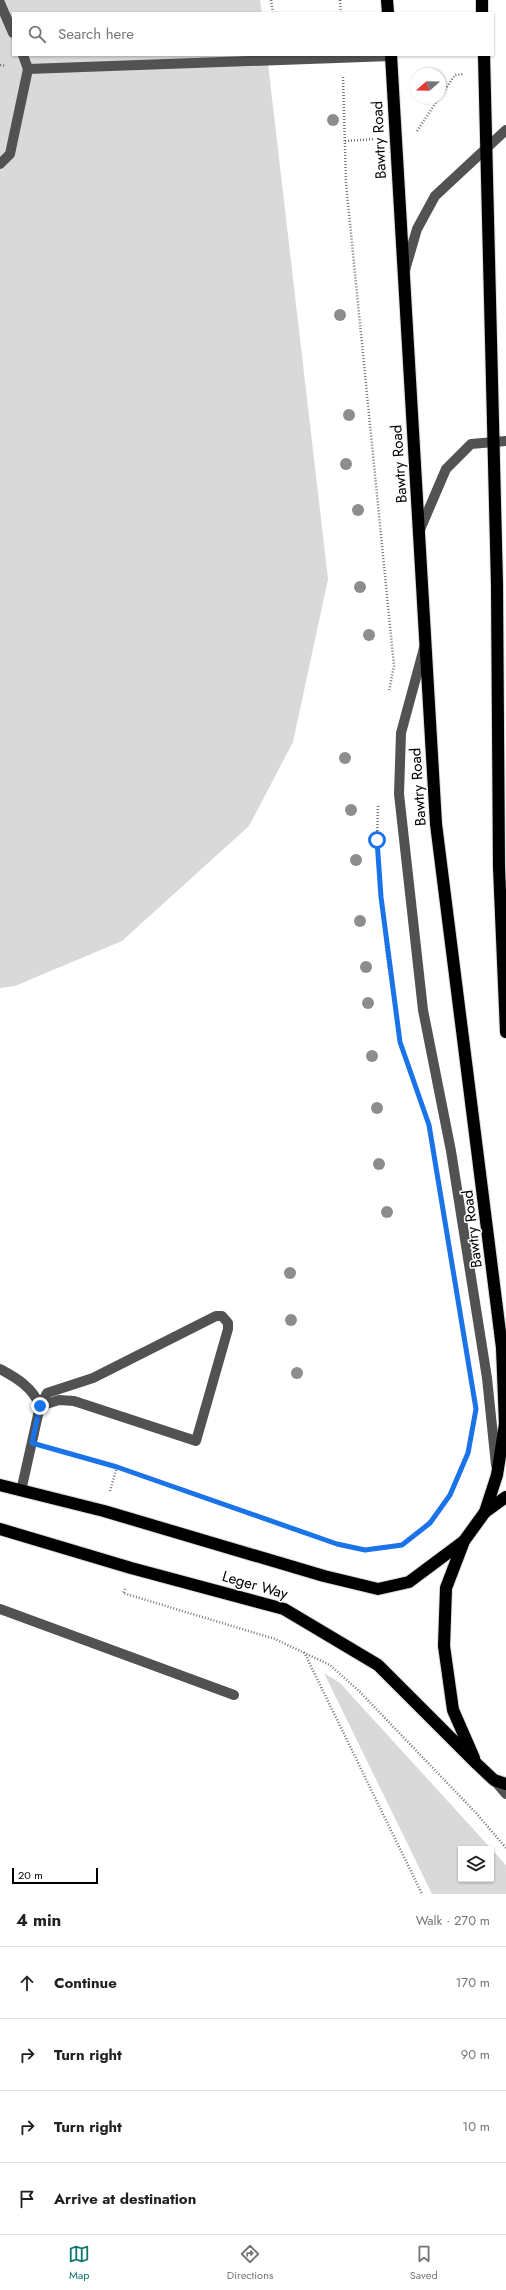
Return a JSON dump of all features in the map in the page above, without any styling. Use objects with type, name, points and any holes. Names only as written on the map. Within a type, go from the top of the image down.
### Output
[{"type":"highway","points":[[387,0],[388,12]]},
{"type":"highway","points":[[482,0],[482,12]]},
{"type":"highway","name":"Bawtry Road","points":[[391,56],[436,824],[502,1348],[506,1424],[497,1475],[484,1512]]},
{"type":"highway","points":[[484,56],[500,441],[497,592],[499,868],[506,1032]]},
{"type":"highway","name":"Leger Way","points":[[0,1485],[111,1513],[324,1576],[378,1589],[409,1582],[464,1542]]},
{"type":"highway","points":[[477,1764],[453,1710],[444,1646],[446,1588],[464,1542],[484,1512],[506,1497]]},
{"type":"highway","name":"Leger Way","points":[[0,1529],[131,1568],[284,1609],[378,1665],[494,1780]]},
{"type":"highway","points":[[494,1780],[506,1784]]},
{"type":"street","points":[[0,3],[12,31]]},
{"type":"street","points":[[0,164],[10,154],[28,69],[22,56]]},
{"type":"street","points":[[28,69],[375,56]]},
{"type":"street","points":[[403,278],[417,229],[435,196],[506,130]]},
{"type":"street","points":[[419,532],[446,469],[471,444],[500,441]]},
{"type":"street","points":[[425,642],[401,733],[400,794],[423,1010],[454,1166],[487,1378],[497,1475]]},
{"type":"street","points":[[21,1491],[40,1406],[47,1393],[81,1383],[216,1316],[222,1316],[228,1323],[228,1329],[196,1441],[74,1401],[59,1400],[40,1406]]},
{"type":"street","points":[[0,1369],[28,1387],[36,1397],[40,1406]]},
{"type":"street","points":[[0,1608],[234,1695]]},
{"type":"street","points":[[494,1780],[506,1794]]},
{"type":"path","points":[[271,0],[273,12]]},
{"type":"path","points":[[340,0],[341,12]]},
{"type":"path","points":[[342,58],[346,183],[394,666],[389,696]]},
{"type":"path","points":[[378,801],[377,840],[387,957],[400,1042],[418,1095]]},
{"type":"path","points":[[32,1443],[117,1467],[337,1544],[365,1550],[402,1545],[430,1523],[450,1495],[468,1453],[472,1431]]},
{"type":"path","points":[[124,1593],[275,1639],[330,1665],[359,1691],[477,1814],[506,1848]]},
{"type":"path","points":[[304,1652],[422,1894]]},
{"type":"shaded area","points":[[0,0],[260,0],[262,12],[12,12],[12,56],[267,56],[328,579],[293,742],[249,826],[122,941],[15,986],[0,988]]},
{"type":"shaded area","points":[[324,1673],[340,1683],[489,1846],[458,1846],[458,1882],[494,1882],[494,1852],[506,1865],[506,1894],[432,1894]]},
{"type":"route","points":[[40,1406],[32,1443],[117,1467],[337,1544],[365,1550],[402,1545],[430,1523],[450,1495],[468,1453],[476,1409],[429,1125],[400,1042],[387,957],[377,840]]}]
